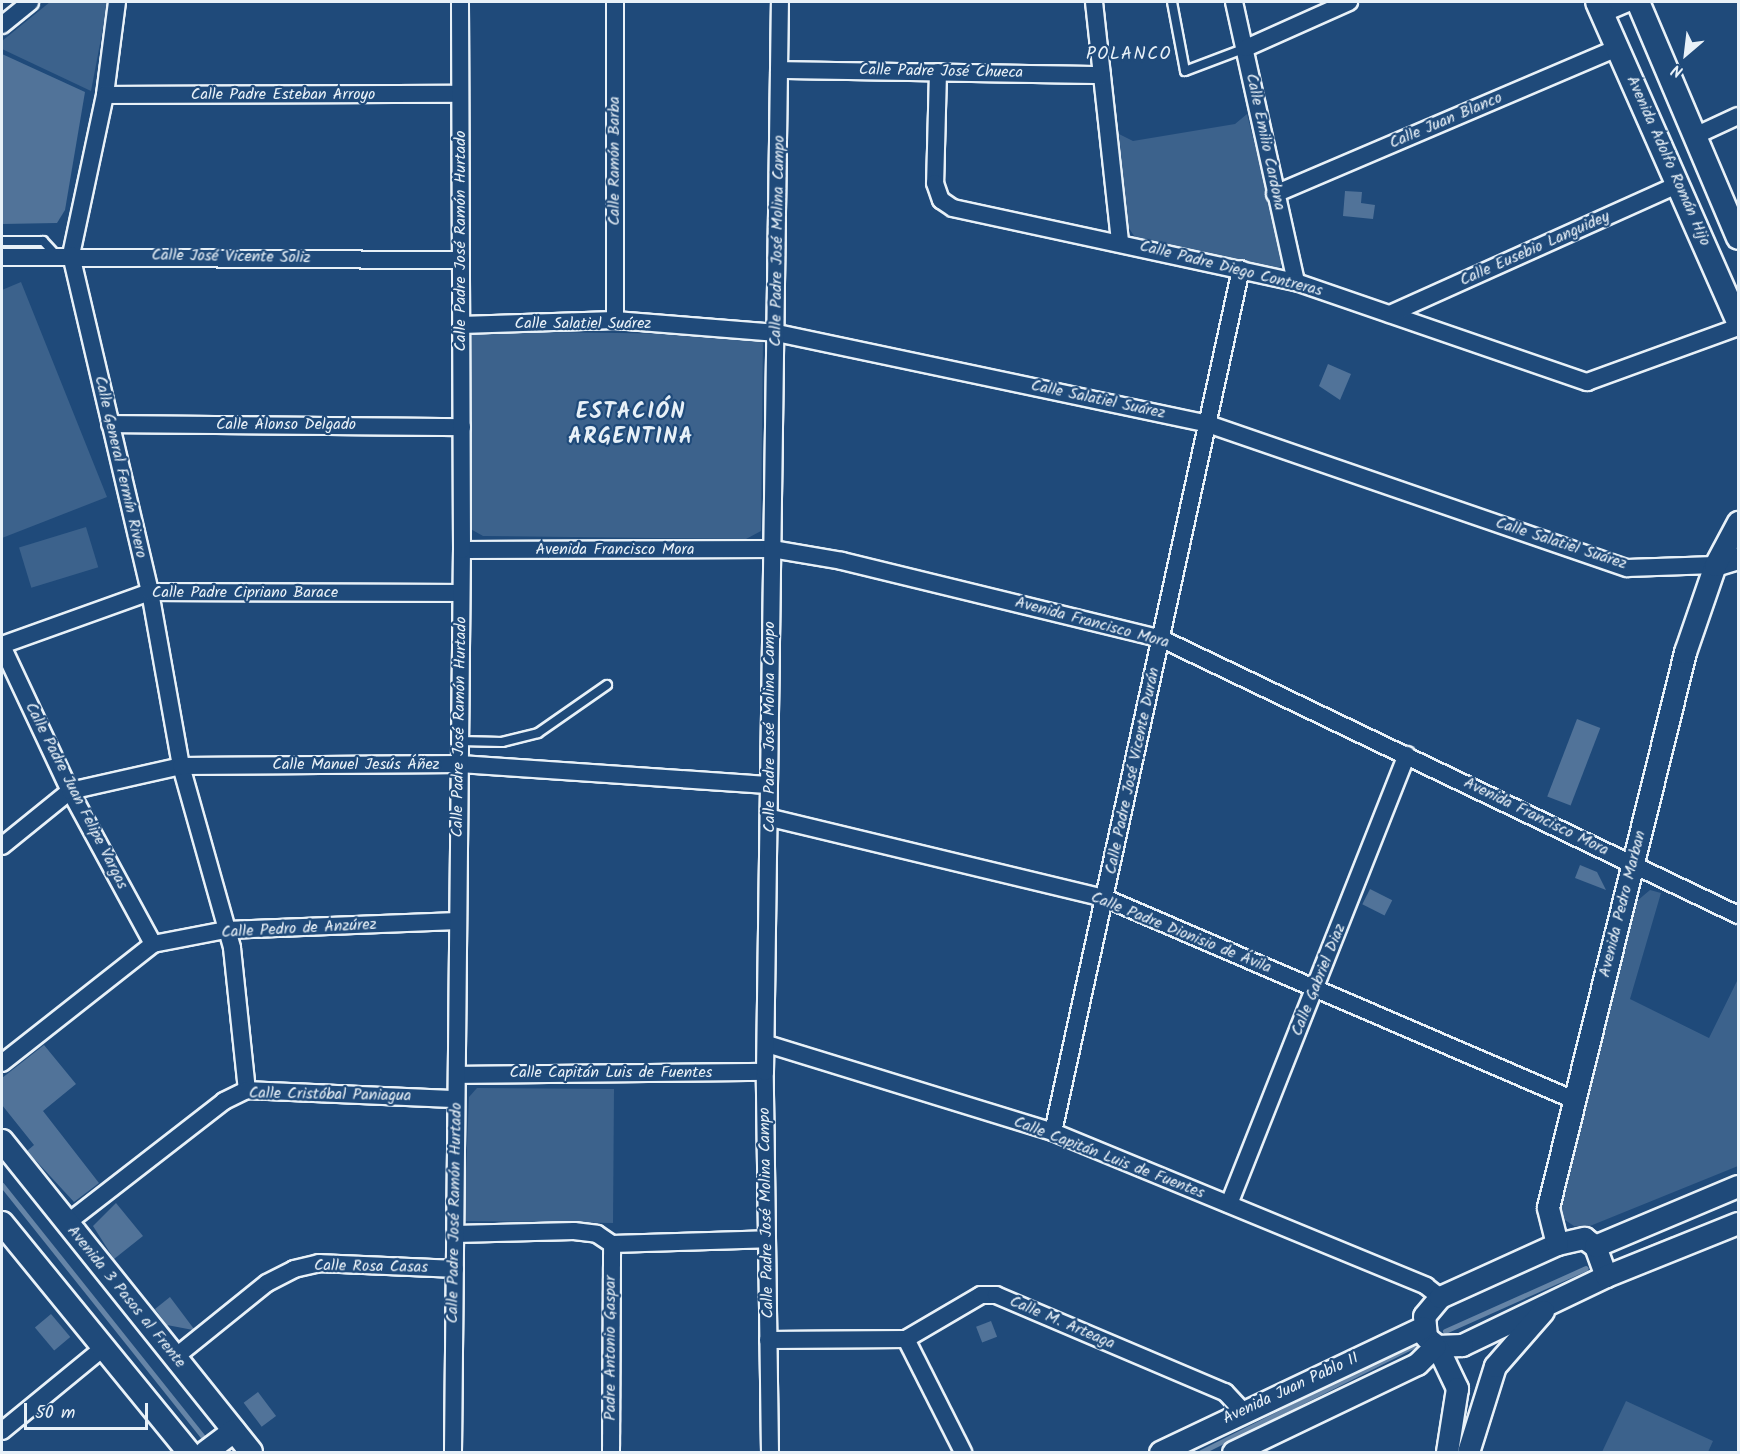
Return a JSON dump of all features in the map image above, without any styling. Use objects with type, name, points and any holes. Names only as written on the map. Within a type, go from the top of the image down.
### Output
[{"type":"main road","name":"Avenida Adolfo Román Hijo","points":[[1638,2],[1738,238]]},
{"type":"main road","name":"Avenida Adolfo Román Hijo","points":[[1599,8],[1679,184],[1738,322]]},
{"type":"main road","name":"Avenida 3 Pasos al Frente","points":[[2,1141],[174,1358],[212,1445]]},
{"type":"main road","name":"Avenida 3 Pasos al Frente","points":[[2,1223],[103,1348],[212,1445],[251,1452]]},
{"type":"street","points":[[2,25],[30,2]]},
{"type":"street","name":"Calle General Fermín Rivero","points":[[117,2],[105,95],[63,255],[110,424],[150,591],[181,766],[226,930],[247,1090]]},
{"type":"street","name":"Calle Padre José Ramón Hurtado","points":[[453,1452],[462,550],[460,2]]},
{"type":"street","name":"Calle Ramón Barba","points":[[615,2],[615,320]]},
{"type":"street","name":"Calle Padre José Molina Campo","points":[[770,1452],[765,1072],[771,819],[767,785],[777,333],[780,2]]},
{"type":"street","points":[[1094,2],[1120,242]]},
{"type":"street","name":"Calle Emilio Cardona","points":[[1234,2],[1296,282]]},
{"type":"street","points":[[1246,48],[1349,2]]},
{"type":"street","points":[[1599,8],[1630,2]]},
{"type":"street","name":"Calle Juan Blanco","points":[[1275,194],[1617,48]]},
{"type":"street","name":"Calle Padre José Chueca","points":[[779,70],[1102,75]]},
{"type":"street","name":"Calle Padre Diego Contreras","points":[[938,72],[935,183],[941,200],[953,208],[1120,242],[1296,282],[1587,382],[1738,327]]},
{"type":"street","name":"Calle Padre Esteban Arroyo","points":[[105,95],[460,94]]},
{"type":"street","points":[[1695,136],[1738,116]]},
{"type":"street","name":"Calle Eusebio Languidey","points":[[1390,314],[1679,184]]},
{"type":"street","name":"Calle José Vicente Soliz","points":[[2,257],[63,255],[461,260]]},
{"type":"street","name":"Calle Padre José Vicente Durán","points":[[1053,1132],[1162,639],[1205,423],[1240,269]]},
{"type":"street","name":"Calle Salatiel Suárez","points":[[461,325],[615,320],[777,333],[1205,423],[1627,568],[1715,565]]},
{"type":"street","name":"Calle Alonso Delgado","points":[[110,424],[462,427]]},
{"type":"street","name":"Avenida Pedro Marban","points":[[1557,1244],[1548,1208],[1685,652],[1715,565],[1738,522]]},
{"type":"street","name":"Avenida Francisco Mora","points":[[462,550],[772,549],[842,561],[1162,639],[1738,915]]},
{"type":"street","points":[[1715,565],[1738,558]]},
{"type":"street","name":"Calle Padre Cipriano Barace","points":[[2,646],[150,591],[461,593]]},
{"type":"street","name":"Calle Padre Juan Felipe Vargas","points":[[2,646],[70,791],[153,944]]},
{"type":"street","name":"Calle Gabriel Diaz","points":[[1229,1204],[1407,756]]},
{"type":"street","name":"Calle Manuel Jesús Áñez","points":[[2,846],[70,791],[181,766],[460,764],[767,785]]},
{"type":"street","name":"Calle Padre Dionisio de Ávila","points":[[771,819],[1105,898],[1574,1100]]},
{"type":"street","name":"Calle Pedro de Anzúrez","points":[[2,1063],[153,944],[226,930],[458,921]]},
{"type":"street","name":"Calle Capitán Luis de Fuentes","points":[[766,1044],[1053,1132],[1426,1286],[1440,1298]]},
{"type":"street","name":"Calle Capitán Luis de Fuentes","points":[[457,1075],[765,1072]]},
{"type":"street","name":"Calle Cristóbal Paniagua","points":[[67,1223],[224,1101],[247,1090],[456,1099]]},
{"type":"street","points":[[1595,1246],[1738,1186]]},
{"type":"street","points":[[1436,1346],[1462,1345],[1606,1276],[1738,1223]]},
{"type":"street","points":[[455,1234],[574,1231],[597,1234],[612,1244],[767,1239]]},
{"type":"street","points":[[1447,1452],[1457,1388],[1436,1346],[1423,1327],[1424,1316],[1440,1298],[1575,1237],[1595,1246],[1606,1276]]},
{"type":"street","name":"Padre Antonio Gaspar","points":[[611,1452],[612,1244]]},
{"type":"street","name":"Calle Rosa Casas","points":[[174,1358],[267,1283],[294,1269],[319,1263],[454,1269]]},
{"type":"street","name":"Calle M. Arteaga","points":[[768,1340],[906,1339],[981,1295],[996,1295],[1225,1392],[1243,1411]]},
{"type":"street","points":[[1468,1452],[1495,1366],[1545,1307]]},
{"type":"street","name":"Avenida Juan Pablo II","points":[[1163,1452],[1243,1411],[1423,1327]]},
{"type":"street","points":[[906,1339],[963,1452]]},
{"type":"street","name":"Avenida Juan Pablo II","points":[[1233,1452],[1418,1364],[1436,1346]]},
{"type":"street","points":[[2,1431],[103,1348]]},
{"type":"lane","points":[[1173,2],[1185,71],[1246,48]]},
{"type":"lane","points":[[2,241],[44,241],[63,255]]},
{"type":"lane","points":[[460,741],[502,742],[538,733],[607,685]]},
{"type":"shaded area","points":[[50,2],[108,2],[91,91],[2,49],[2,41]]},
{"type":"shaded area","points":[[1247,114],[1284,259],[1279,269],[1137,240],[1128,227],[1119,134],[1133,141],[1235,124]]},
{"type":"shaded area","points":[[21,282],[107,497],[2,538],[2,290]]},
{"type":"shaded area","points":[[469,331],[763,335],[761,531],[746,539],[483,536],[467,527]]},
{"type":"shaded area","points":[[86,527],[98,567],[31,588],[19,547]]},
{"type":"shaded area","points":[[1650,890],[1661,893],[1630,999],[1709,1038],[1738,979],[1738,1166],[1585,1228],[1574,1226],[1565,1220],[1560,1203],[1637,901]]},
{"type":"shaded area","points":[[477,1088],[614,1089],[613,1223],[464,1221],[469,1097]]},
{"type":"shaded area","points":[[1626,1401],[1713,1441],[1708,1452],[1602,1452]]},
{"type":"building","points":[[2,54],[85,92],[65,210],[57,223],[2,224]]},
{"type":"building","points":[[1345,191],[1362,192],[1361,203],[1375,205],[1373,219],[1343,216]]},
{"type":"building","points":[[1328,364],[1351,374],[1340,400],[1319,386]]},
{"type":"building","points":[[1577,719],[1600,728],[1571,805],[1547,796]]},
{"type":"building","points":[[1580,865],[1597,872],[1606,890],[1575,878]]},
{"type":"building","points":[[1370,889],[1392,900],[1385,915],[1362,904]]},
{"type":"building","points":[[44,1045],[76,1084],[43,1111],[99,1183],[74,1202],[27,1151],[34,1145],[2,1105],[2,1078]]},
{"type":"building","points":[[116,1203],[143,1236],[114,1259],[93,1226]]},
{"type":"building","points":[[170,1297],[193,1330],[167,1325],[155,1309]]},
{"type":"building","points":[[51,1314],[70,1337],[54,1350],[35,1327]]},
{"type":"building","points":[[991,1321],[997,1337],[982,1343],[976,1327]]},
{"type":"building","points":[[258,1392],[276,1416],[262,1427],[244,1403]]},
{"type":"waterway","points":[[2,1185],[209,1444]]},
{"type":"waterway","points":[[1631,1255],[1672,1238]]},
{"type":"waterway","points":[[1445,1331],[1586,1268]]},
{"type":"waterway","points":[[1201,1452],[1415,1345]]},
{"type":"district","name":"POLANCO","points":[[1129,55]]},
{"type":"district","name":"ESTACIÓN ARGENTINA","points":[[631,425]]}]
